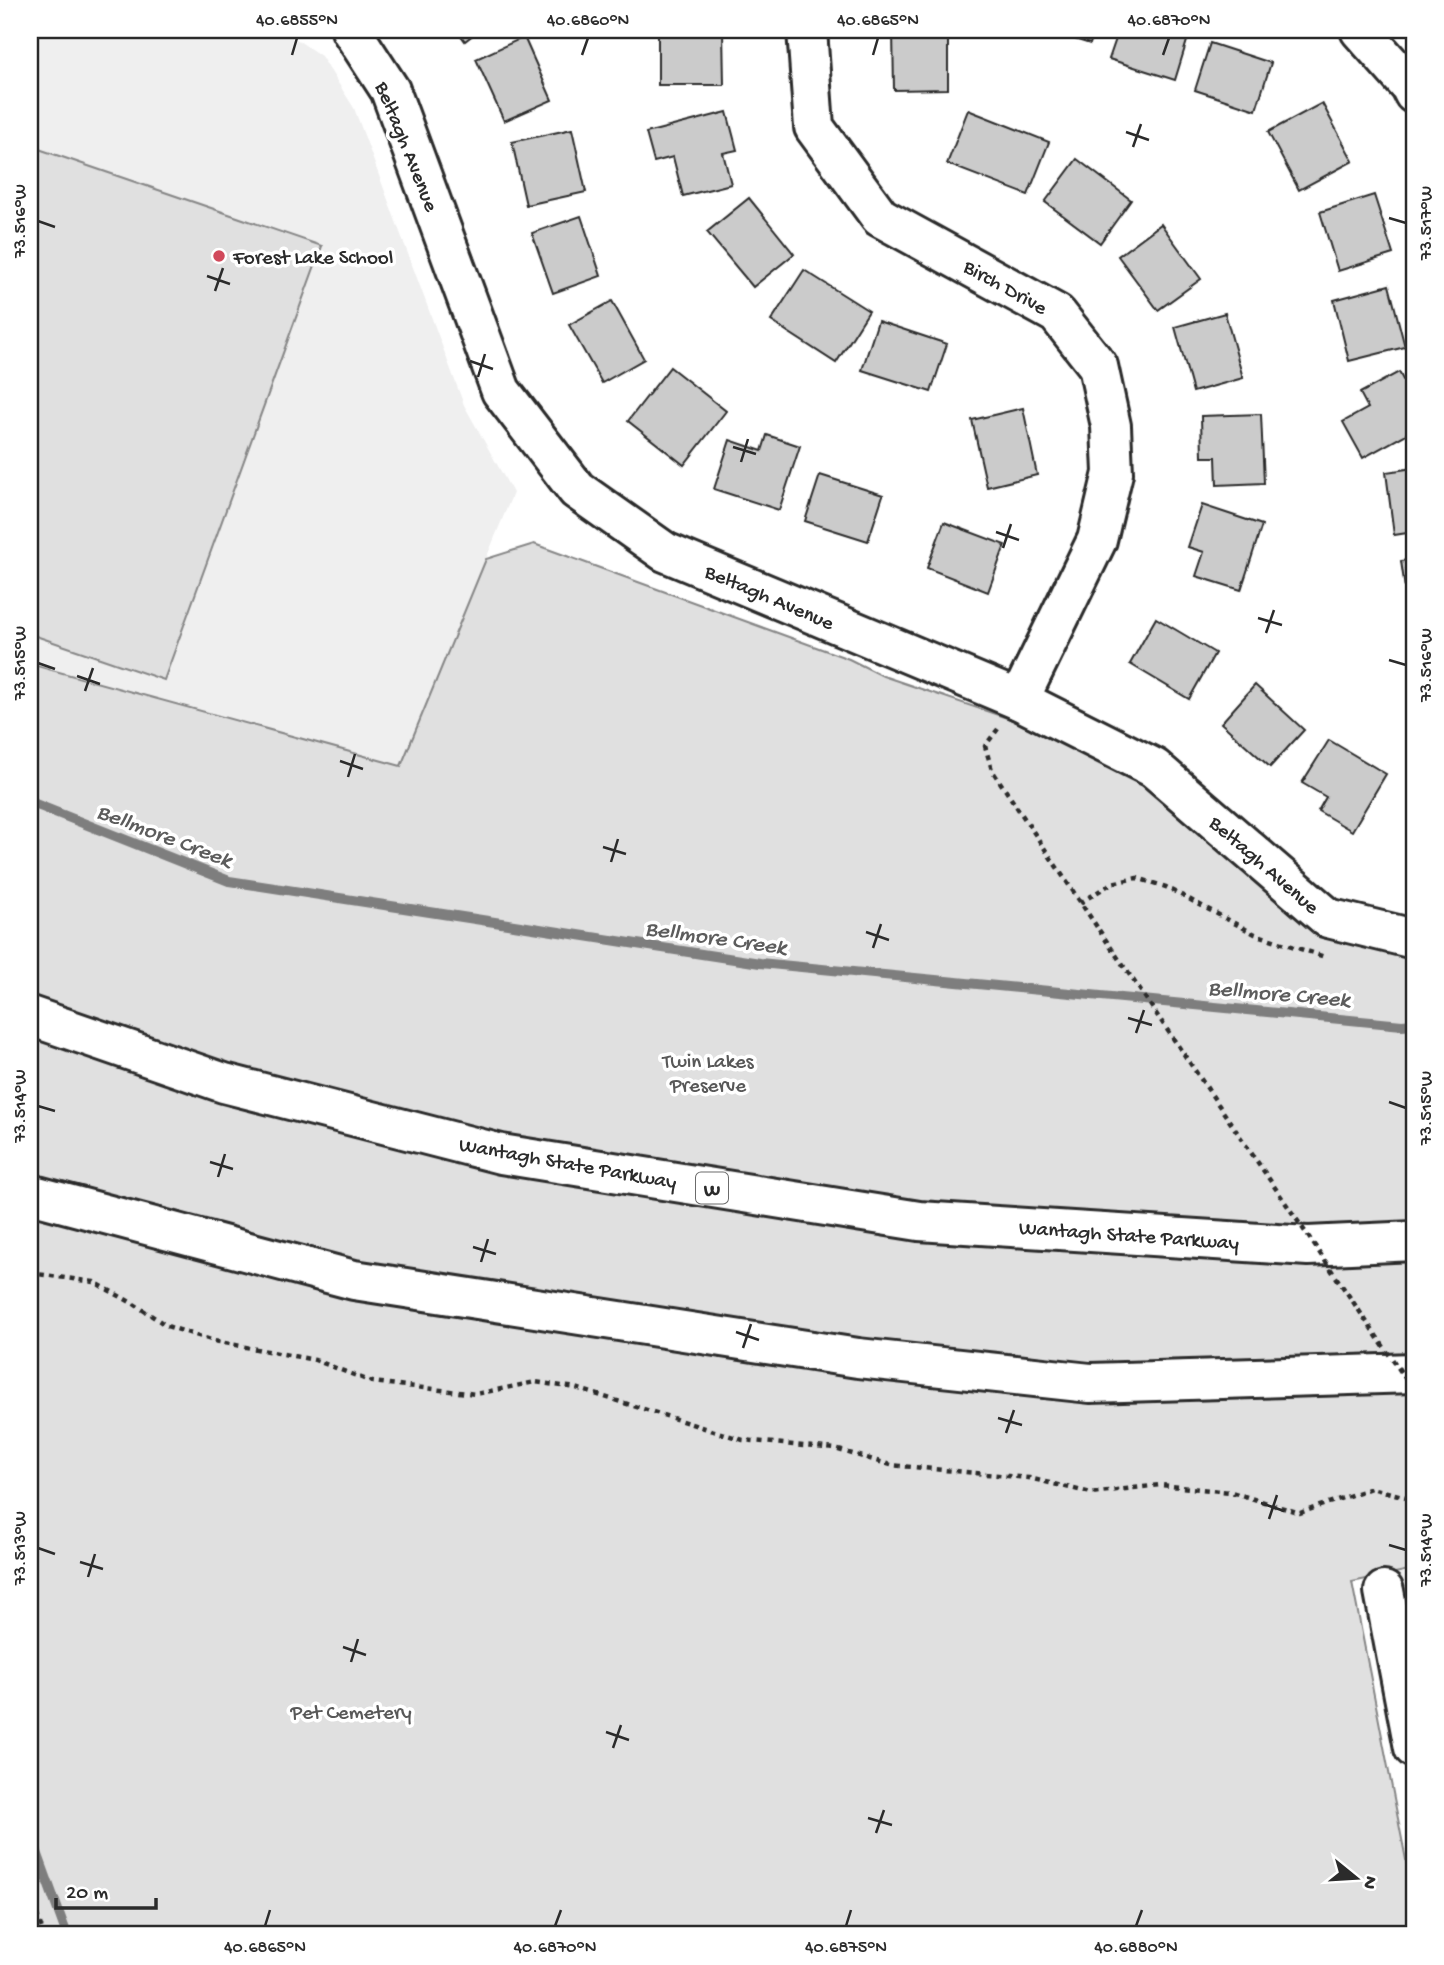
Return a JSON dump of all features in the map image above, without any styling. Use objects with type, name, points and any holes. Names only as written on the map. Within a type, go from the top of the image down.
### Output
[{"type":"main road","name":"Beltagh Avenue","points":[[351,30],[390,90],[501,391],[577,489],[665,552],[1019,700],[1154,768],[1328,918],[1414,939]]},
{"type":"main road","name":"Birch Drive","points":[[807,30],[814,127],[880,217],[1057,314],[1098,366],[1111,426],[1113,473],[1110,486],[1097,540],[1019,700]]},
{"type":"main road","points":[[1360,30],[1383,54],[1414,94]]},
{"type":"main road","name":"Wantagh State Parkway","points":[[30,1016],[224,1083],[501,1154],[919,1221],[1308,1246],[1414,1241]]},
{"type":"main road","points":[[30,1194],[354,1280],[858,1358],[1090,1383],[1414,1373]]},
{"type":"main road","points":[[1384,1591],[1414,1748]]},
{"type":"path","points":[[1019,700],[985,746],[992,770],[1414,1391]]},
{"type":"path","points":[[1080,903],[1112,883],[1137,878],[1166,887],[1255,934],[1320,957],[1331,957]]},
{"type":"path","points":[[30,1273],[94,1282],[167,1326],[214,1342],[315,1360],[372,1382],[476,1394],[535,1382],[576,1388],[743,1440],[835,1450],[891,1465],[1029,1478],[1091,1493],[1160,1485],[1231,1492],[1300,1513],[1371,1488],[1414,1499]]},
{"type":"path","points":[[30,1895],[44,1935]]},
{"type":"shaded area","name":"Forest Lake School","points":[[30,30],[283,30],[321,56],[354,108],[464,405],[513,493],[401,766],[30,664]]},
{"type":"shaded area","points":[[1414,1571],[1414,1750],[1378,1577]]},
{"type":"green space","points":[[30,146],[322,246],[164,680],[30,634]]},
{"type":"green space","name":"Twin Lakes Preserve","points":[[534,544],[849,659],[883,676],[1154,768],[1327,918],[1414,939],[1414,1569],[1352,1582],[1414,1901],[1414,1935],[30,1935],[30,664],[401,766],[486,559]]},
{"type":"building","points":[[457,30],[479,30],[465,41]]},
{"type":"building","points":[[658,30],[723,30],[724,85],[658,85]]},
{"type":"building","points":[[893,30],[948,30],[948,89],[894,90]]},
{"type":"building","points":[[1046,30],[1095,30],[1090,44]]},
{"type":"building","points":[[1119,30],[1190,31],[1175,80],[1109,59]]},
{"type":"building","points":[[524,37],[552,100],[504,121],[476,59]]},
{"type":"building","points":[[1210,43],[1271,63],[1256,110],[1195,90]]},
{"type":"building","points":[[1322,103],[1353,161],[1299,190],[1268,132]]},
{"type":"building","points":[[968,110],[1049,142],[1028,195],[947,164]]},
{"type":"building","points":[[727,112],[737,150],[723,153],[731,184],[683,196],[673,157],[654,162],[646,133]]},
{"type":"building","points":[[572,129],[586,192],[526,205],[512,142]]},
{"type":"building","points":[[1077,159],[1131,200],[1100,243],[1045,202]]},
{"type":"building","points":[[1374,195],[1393,254],[1338,271],[1320,212]]},
{"type":"building","points":[[749,198],[794,254],[753,287],[707,232]]},
{"type":"building","points":[[581,216],[601,276],[553,293],[532,233]]},
{"type":"building","points":[[1161,224],[1201,279],[1158,310],[1118,256]]},
{"type":"building","points":[[804,270],[869,311],[836,363],[771,321]]},
{"type":"building","points":[[1389,285],[1405,347],[1349,361],[1334,300]]},
{"type":"building","points":[[612,301],[644,359],[602,383],[569,325]]},
{"type":"building","points":[[1225,313],[1243,378],[1193,392],[1175,327]]},
{"type":"building","points":[[878,321],[947,344],[931,392],[862,370]]},
{"type":"building","points":[[670,367],[726,411],[684,465],[628,421]]},
{"type":"building","points":[[1399,372],[1414,401],[1414,430],[1363,458],[1343,422],[1368,408],[1360,393]]},
{"type":"building","points":[[1023,408],[1037,475],[987,487],[972,420]]},
{"type":"building","points":[[1261,414],[1264,483],[1217,485],[1216,457],[1202,457],[1201,416]]},
{"type":"building","points":[[767,435],[800,446],[779,510],[714,489],[730,440],[762,451]]},
{"type":"building","points":[[1414,468],[1414,532],[1394,535],[1386,472]]},
{"type":"building","points":[[820,475],[883,495],[868,541],[805,521]]},
{"type":"building","points":[[1202,505],[1262,525],[1241,590],[1196,576],[1204,552],[1188,547]]},
{"type":"building","points":[[944,522],[1005,545],[988,592],[927,568]]},
{"type":"building","points":[[1414,559],[1414,630],[1411,630],[1401,561]]},
{"type":"building","points":[[1156,618],[1215,653],[1189,699],[1130,664]]},
{"type":"building","points":[[1255,685],[1304,730],[1270,767],[1221,723]]},
{"type":"building","points":[[1329,740],[1386,774],[1352,831],[1318,811],[1326,797],[1302,783]]},
{"type":"waterway","name":"Bellmore Creek","points":[[30,802],[229,881],[760,963],[1402,1025],[1414,1024]]},
{"type":"waterway","points":[[30,1833],[67,1935]]},
{"type":"place","name":"Forest Lake School","points":[[219,256]]},
{"type":"park label","name":"Pet Cemetery","points":[[351,1711]]}]
